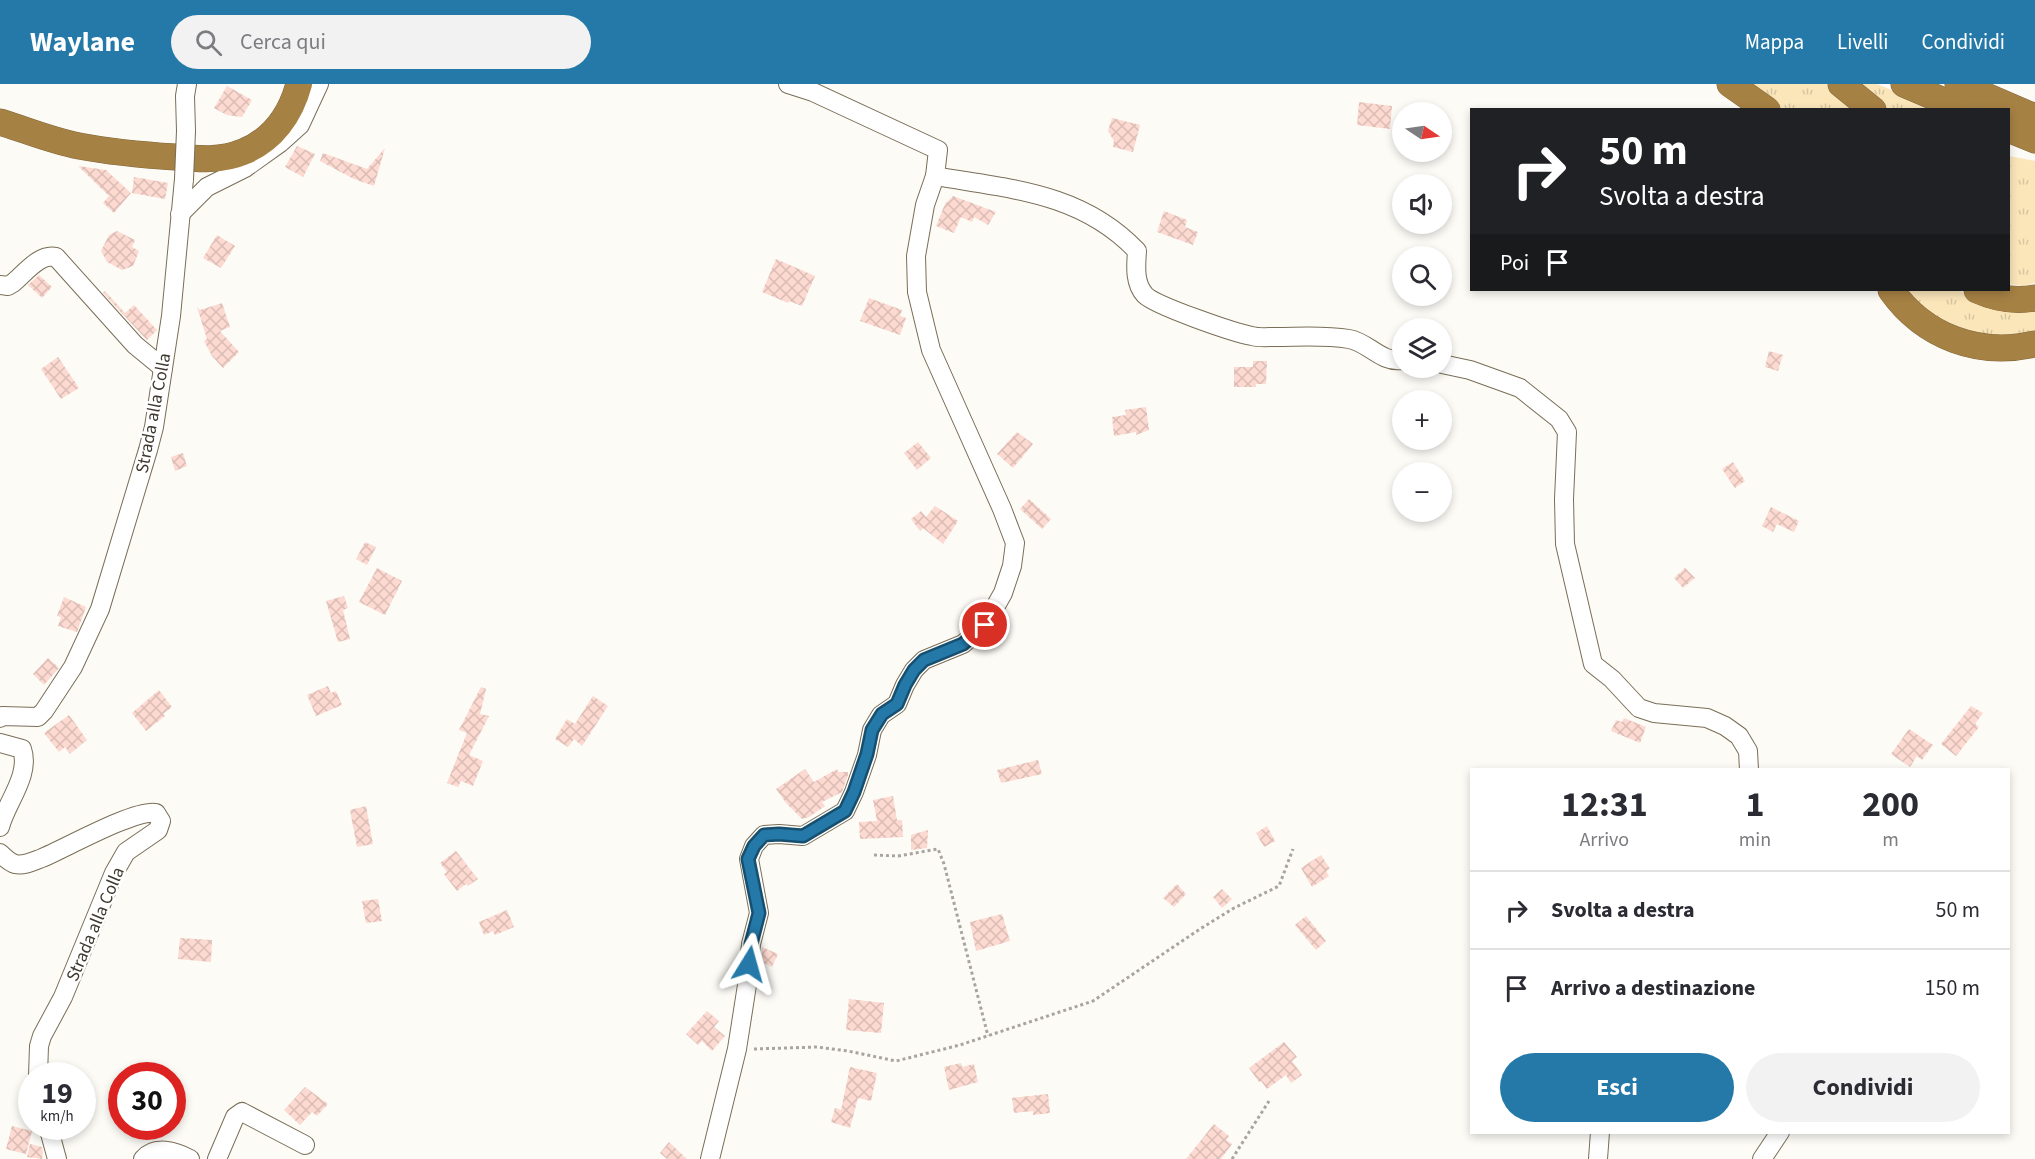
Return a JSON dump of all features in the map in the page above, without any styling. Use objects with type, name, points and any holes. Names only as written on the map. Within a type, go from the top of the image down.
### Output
[{"type":"highway","points":[[0,122],[78,146],[150,156],[225,158],[243,153],[260,144],[276,130],[287,115],[300,84]]},
{"type":"highway","points":[[1730,84],[1764,108]]},
{"type":"highway","points":[[1841,84],[1871,108]]},
{"type":"highway","points":[[1904,84],[1960,108]]},
{"type":"highway","points":[[1958,84],[2035,117]]},
{"type":"highway","points":[[2010,130],[2035,140]]},
{"type":"highway","points":[[2010,148],[2035,149]]},
{"type":"highway","points":[[1892,291],[1912,315],[1929,328],[1948,338],[1994,348],[2016,348],[2035,344]]},
{"type":"highway","points":[[1980,291],[2004,299],[2035,298]]},
{"type":"street","name":"Strada alla Colla","points":[[0,718],[2,716],[38,717],[78,657],[100,609],[145,460],[154,427],[171,316],[184,179],[185,96],[188,84]]},
{"type":"street","points":[[180,214],[207,187],[245,168],[280,143],[300,125],[319,84]]},
{"type":"street","points":[[710,1159],[737,1049],[751,944],[759,913],[748,859],[754,846],[764,835],[803,836],[845,811],[867,754],[872,730],[882,714],[897,704],[905,685],[924,660],[963,644],[985,625],[1003,593],[1012,566],[1015,543],[931,350],[917,292],[916,256],[925,205],[935,176],[938,150],[833,101],[788,84]]},
{"type":"street","points":[[935,176],[1036,193],[1065,203],[1107,225],[1137,251],[1137,278],[1145,295],[1172,309],[1253,336],[1317,337],[1359,341],[1379,355],[1392,359]]},
{"type":"street","points":[[0,285],[8,286],[14,283],[42,257],[50,255],[56,257],[135,345],[163,368]]},
{"type":"street","points":[[1452,366],[1470,370],[1520,388],[1559,419],[1567,432],[1564,499],[1565,544],[1593,664],[1612,679],[1639,708],[1654,713],[1707,718],[1725,726],[1739,736],[1748,751],[1749,768]]},
{"type":"street","points":[[0,743],[22,749],[24,756],[19,781],[0,827]]},
{"type":"street","name":"Strada alla Colla","points":[[0,853],[8,861],[23,864],[149,812],[156,813],[161,821],[158,830],[126,852],[114,873],[63,997],[42,1036],[38,1062]]},
{"type":"street","points":[[217,1159],[235,1117],[242,1112],[305,1145]]},
{"type":"street","points":[[1598,1159],[1600,1134]]},
{"type":"street","points":[[1762,1159],[1779,1134]]},
{"type":"street","points":[[52,1140],[57,1159]]},
{"type":"street","points":[[143,1159],[151,1152],[160,1150],[189,1159]]},
{"type":"path","points":[[874,855],[898,856],[938,849],[944,864],[988,1036]]},
{"type":"path","points":[[737,1049],[817,1047],[896,1061],[960,1046],[1093,1001],[1200,928],[1279,886],[1293,849]]},
{"type":"path","points":[[1232,1159],[1269,1101]]},
{"type":"green space","points":[[1744,84],[1826,84],[1859,108],[1780,108]]},
{"type":"green space","points":[[1855,84],[1877,84],[1936,108],[1882,108]]},
{"type":"green space","points":[[2010,156],[2035,161],[2035,283],[2024,286],[2010,284]]},
{"type":"green space","points":[[1901,291],[1961,291],[1975,300],[2035,308],[2035,337],[1954,334]]},
{"type":"building","points":[[227,86],[252,100],[242,117],[227,115],[214,108]]},
{"type":"building","points":[[1359,102],[1392,106],[1390,129],[1357,125]]},
{"type":"building","points":[[1112,118],[1140,125],[1133,152],[1113,147],[1114,141],[1108,131]]},
{"type":"building","points":[[297,146],[315,154],[303,177],[285,167]]},
{"type":"building","points":[[385,148],[374,186],[354,179],[320,161],[323,153],[367,169]]},
{"type":"building","points":[[78,166],[106,170],[131,193],[114,213],[103,203],[109,196]]},
{"type":"building","points":[[134,177],[168,183],[165,199],[132,193]]},
{"type":"building","points":[[953,196],[996,212],[988,225],[974,217],[972,222],[961,217],[954,233],[936,226],[945,204]]},
{"type":"building","points":[[1164,211],[1187,220],[1185,227],[1198,232],[1193,245],[1157,232]]},
{"type":"building","points":[[117,231],[135,240],[132,247],[139,251],[133,266],[122,270],[107,262],[101,251],[109,235]]},
{"type":"building","points":[[217,235],[235,246],[221,268],[203,258]]},
{"type":"building","points":[[776,259],[815,276],[802,306],[762,292]]},
{"type":"building","points":[[39,275],[52,287],[42,298],[28,285]]},
{"type":"building","points":[[105,291],[125,313],[134,305],[157,330],[147,340],[103,293]]},
{"type":"building","points":[[869,298],[902,310],[900,316],[906,318],[900,335],[860,321]]},
{"type":"building","points":[[222,303],[230,327],[220,331],[239,352],[223,368],[212,356],[204,341],[207,339],[197,307],[200,310]]},
{"type":"building","points":[[1769,351],[1783,355],[1778,371],[1765,367]]},
{"type":"building","points":[[58,357],[79,388],[61,399],[41,369]]},
{"type":"building","points":[[1253,361],[1267,361],[1266,384],[1256,384],[1256,387],[1234,387],[1234,367],[1253,367]]},
{"type":"building","points":[[1146,407],[1149,430],[1136,435],[1136,432],[1114,436],[1112,417],[1126,415],[1125,410]]},
{"type":"building","points":[[1017,432],[1033,444],[1013,468],[997,454]]},
{"type":"building","points":[[918,442],[931,458],[917,470],[904,453]]},
{"type":"building","points":[[183,453],[187,466],[175,471],[171,457]]},
{"type":"building","points":[[1733,462],[1745,481],[1735,488],[1722,469]]},
{"type":"building","points":[[1029,499],[1051,519],[1042,529],[1020,509]]},
{"type":"building","points":[[935,506],[958,521],[943,544],[923,528],[920,531],[911,519],[921,511],[926,517]]},
{"type":"building","points":[[1771,507],[1799,521],[1794,532],[1777,524],[1773,532],[1762,526]]},
{"type":"building","points":[[365,542],[376,547],[367,565],[356,559]]},
{"type":"building","points":[[377,568],[402,581],[385,615],[359,602]]},
{"type":"building","points":[[1685,568],[1695,578],[1683,588],[1674,578]]},
{"type":"building","points":[[344,596],[348,608],[343,610],[350,639],[338,642],[326,601]]},
{"type":"building","points":[[64,597],[86,607],[77,632],[58,626],[61,617],[57,616]]},
{"type":"building","points":[[48,658],[59,668],[44,685],[33,674]]},
{"type":"building","points":[[328,686],[331,693],[336,691],[342,705],[316,716],[307,695]]},
{"type":"building","points":[[481,687],[486,689],[480,714],[489,716],[469,755],[483,761],[473,786],[461,781],[458,787],[447,783],[467,733],[459,730]]},
{"type":"building","points":[[159,690],[172,707],[163,714],[165,716],[146,731],[132,713]]},
{"type":"building","points":[[593,696],[608,706],[582,746],[574,739],[568,747],[555,739],[567,719],[575,724]]},
{"type":"building","points":[[1971,706],[1983,713],[1975,724],[1979,727],[1956,756],[1941,744]]},
{"type":"building","points":[[69,715],[87,740],[70,754],[65,747],[59,752],[44,733]]},
{"type":"building","points":[[1624,718],[1646,727],[1640,743],[1611,731],[1616,720],[1622,722]]},
{"type":"building","points":[[1909,729],[1933,745],[1922,760],[1917,756],[1910,767],[1891,754]]},
{"type":"building","points":[[1038,760],[1042,774],[1001,783],[997,770]]},
{"type":"building","points":[[805,769],[814,782],[837,769],[838,772],[848,772],[848,775],[842,792],[822,802],[825,806],[802,819],[776,789]]},
{"type":"building","points":[[893,796],[897,820],[902,820],[903,837],[860,839],[859,822],[877,821],[873,800]]},
{"type":"building","points":[[366,806],[373,844],[357,847],[350,810]]},
{"type":"building","points":[[1267,826],[1275,841],[1264,847],[1256,833]]},
{"type":"building","points":[[928,830],[927,848],[911,850],[911,835]]},
{"type":"building","points":[[456,851],[478,879],[457,891],[444,874],[447,872],[440,863]]},
{"type":"building","points":[[1321,855],[1330,869],[1326,871],[1329,876],[1312,887],[1301,868]]},
{"type":"building","points":[[1177,884],[1186,894],[1174,907],[1163,898]]},
{"type":"building","points":[[1222,889],[1232,899],[1222,908],[1213,897]]},
{"type":"building","points":[[378,899],[382,921],[366,923],[362,901]]},
{"type":"building","points":[[507,910],[514,927],[495,935],[493,931],[484,935],[479,922]]},
{"type":"building","points":[[1002,914],[1010,941],[976,951],[970,922]]},
{"type":"building","points":[[1306,916],[1326,941],[1316,950],[1295,925]]},
{"type":"building","points":[[180,938],[212,940],[211,962],[178,959]]},
{"type":"building","points":[[762,947],[778,954],[772,967],[761,962]]},
{"type":"building","points":[[849,999],[884,1003],[881,1033],[846,1030]]},
{"type":"building","points":[[707,1011],[719,1021],[714,1027],[725,1036],[712,1051],[702,1041],[698,1045],[686,1034]]},
{"type":"building","points":[[1284,1042],[1297,1057],[1292,1061],[1302,1075],[1291,1083],[1286,1075],[1267,1089],[1249,1068]]},
{"type":"building","points":[[961,1063],[962,1067],[974,1064],[978,1082],[949,1090],[944,1067]]},
{"type":"building","points":[[850,1067],[877,1073],[871,1101],[858,1098],[850,1128],[831,1122],[835,1108],[841,1110]]},
{"type":"building","points":[[305,1087],[328,1104],[317,1116],[312,1112],[300,1125],[284,1110]]},
{"type":"building","points":[[1048,1094],[1050,1113],[1033,1115],[1033,1111],[1014,1113],[1012,1098]]},
{"type":"building","points":[[1214,1124],[1229,1136],[1226,1140],[1232,1144],[1221,1159],[1186,1159]]},
{"type":"building","points":[[12,1126],[18,1128],[18,1140],[30,1140],[26,1154],[6,1149]]},
{"type":"building","points":[[669,1142],[687,1159],[667,1159],[660,1153]]},
{"type":"building","points":[[30,1144],[42,1147],[42,1159],[27,1157]]},
{"type":"route","points":[[749,964],[751,944],[759,913],[748,859],[754,846],[764,835],[803,836],[845,811],[867,754],[872,730],[882,714],[897,704],[914,670],[924,660],[963,644],[985,625]]}]
